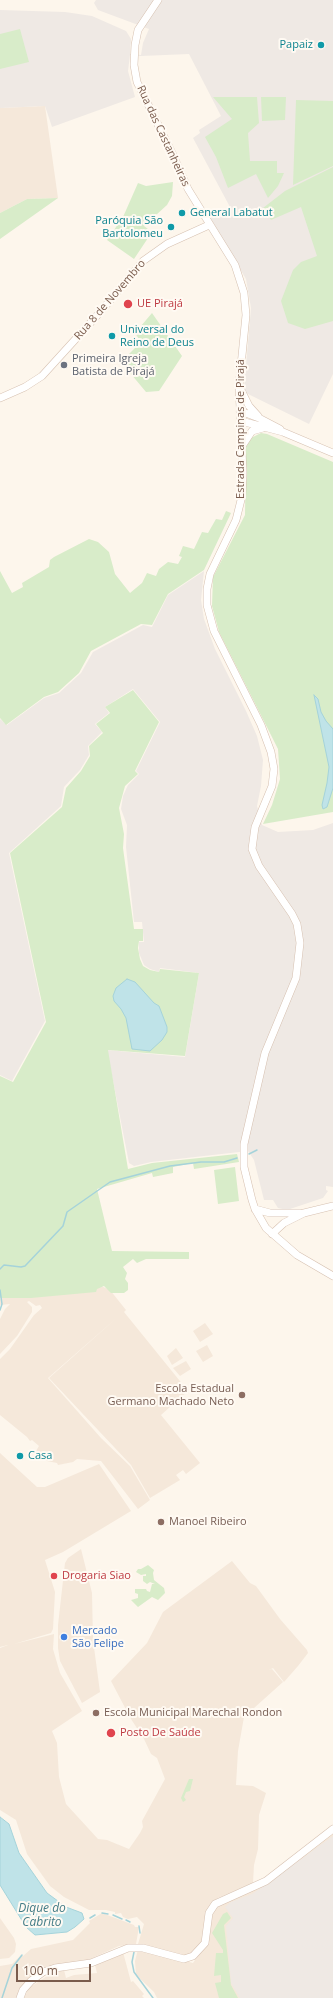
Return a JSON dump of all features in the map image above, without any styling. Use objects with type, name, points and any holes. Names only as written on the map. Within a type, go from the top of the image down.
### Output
[{"type":"main road","name":"Rua das Castanheiras","points":[[158,0],[138,30],[135,45],[135,74],[143,96],[170,148],[188,189],[209,225]]},
{"type":"main road","name":"Estrada Campinas de Pirajá","points":[[209,225],[235,265],[244,293],[246,315],[239,386],[243,486],[241,504],[233,527],[210,574],[207,589],[207,605],[214,631],[261,725],[271,752],[274,769],[272,786],[255,827],[252,849],[259,866],[292,914],[299,934],[300,950],[292,990],[270,1038],[247,1132],[244,1158],[249,1190],[255,1210],[272,1234],[297,1254],[333,1276]]},
{"type":"main road","name":"Rua 8 de Novembro","points":[[0,398],[25,387],[42,376],[102,310],[143,261],[167,244],[209,225]]},
{"type":"main road","points":[[239,386],[246,400],[259,418]]},
{"type":"main road","points":[[240,411],[259,418],[284,432],[333,453]]},
{"type":"main road","points":[[241,421],[284,432]]},
{"type":"main road","points":[[242,447],[252,431],[260,428],[269,429]]},
{"type":"main road","points":[[272,1234],[284,1223],[304,1213],[333,1206]]},
{"type":"main road","points":[[255,1210],[276,1213],[304,1213]]},
{"type":"main road","points":[[20,1998],[30,1981],[43,1972],[55,1968],[91,1963],[128,1948],[143,1948],[184,1958],[193,1956],[205,1943],[209,1913],[215,1904],[266,1881],[333,1829]]},
{"type":"shaded area","points":[[96,0],[333,0],[333,374],[309,424],[246,393],[244,389],[251,308],[246,279],[209,216],[230,207],[193,138],[200,133],[199,130],[221,116],[189,54],[141,56],[130,55],[128,71],[135,97],[52,127],[45,106],[0,108],[0,10],[65,12],[92,16],[126,31],[131,39],[130,54],[141,55],[143,43],[149,29],[98,10],[94,3]]},
{"type":"shaded area","points":[[45,106],[58,198],[27,199],[0,213],[0,108]]},
{"type":"shaded area","points":[[204,571],[201,600],[204,619],[215,649],[257,736],[263,760],[261,786],[257,806],[262,825],[278,832],[313,830],[333,823],[333,1187],[326,1186],[326,1190],[328,1191],[323,1198],[287,1210],[278,1208],[273,1200],[264,1200],[254,1160],[248,1151],[151,1162],[134,1166],[129,1163],[107,1050],[185,1057],[199,973],[160,968],[159,972],[150,969],[144,965],[139,953],[139,942],[144,942],[142,922],[134,922],[126,847],[127,825],[121,809],[123,796],[128,785],[139,774],[136,771],[160,722],[133,689],[105,707],[109,713],[95,724],[102,732],[88,746],[89,755],[80,770],[64,787],[61,806],[9,853],[45,1021],[12,1081],[0,1075],[0,719],[7,725],[44,698],[59,693],[81,673],[93,652],[143,625],[152,627],[168,595]]},
{"type":"shaded area","points":[[101,1286],[110,1290],[126,1310],[124,1312],[188,1391],[161,1415],[200,1463],[186,1474],[183,1470],[176,1475],[180,1480],[150,1498],[131,1465],[49,1378],[120,1315],[48,1378],[101,1438],[130,1466],[150,1500],[138,1509],[101,1461],[77,1459],[73,1462],[58,1465],[57,1463],[47,1461],[36,1451],[39,1446],[32,1440],[30,1441],[0,1415],[0,1359],[10,1349],[34,1315],[42,1308],[40,1305],[36,1306],[29,1301],[27,1302],[32,1307],[32,1312],[17,1336],[0,1354],[0,1319],[5,1309],[10,1304],[0,1305],[0,1299],[5,1295]]},
{"type":"shaded area","points":[[205,1323],[213,1334],[200,1342],[193,1331]]},
{"type":"shaded area","points":[[207,1345],[213,1356],[203,1362],[196,1351]]},
{"type":"shaded area","points":[[176,1348],[183,1358],[172,1365],[167,1356]]},
{"type":"shaded area","points":[[186,1361],[191,1369],[180,1376],[173,1368]]},
{"type":"shaded area","points":[[0,1453],[37,1487],[45,1487],[99,1464],[131,1511],[63,1552],[45,1560],[55,1592],[53,1629],[51,1633],[14,1644],[54,1634],[53,1649],[60,1673],[82,1711],[52,1731],[57,1743],[59,1777],[66,1804],[98,1839],[107,1840],[129,1849],[140,1833],[143,1827],[142,1821],[165,1779],[157,1758],[151,1754],[111,1681],[147,1643],[163,1612],[232,1561],[250,1583],[256,1586],[280,1619],[307,1650],[308,1653],[284,1682],[273,1668],[269,1670],[272,1669],[283,1682],[244,1717],[238,1751],[236,1785],[253,1786],[266,1793],[259,1815],[258,1849],[254,1865],[253,1883],[218,1898],[213,1902],[202,1943],[196,1951],[187,1956],[138,1944],[144,1924],[137,1917],[128,1919],[123,1917],[121,1913],[115,1914],[115,1912],[106,1910],[89,1910],[64,1897],[50,1886],[27,1854],[16,1820],[0,1810],[0,1648],[8,1645],[0,1647]]},
{"type":"shaded area","points":[[81,1549],[92,1593],[93,1640],[100,1692],[82,1703],[60,1661],[58,1648],[58,1625],[65,1563],[68,1558]]},
{"type":"shaded area","points":[[333,1833],[333,1998],[157,1998],[154,1992],[136,1975],[135,1961],[138,1949],[193,1963],[208,1941],[212,1916],[215,1909],[226,1901],[262,1886]]},
{"type":"shaded area","points":[[333,1836],[333,1998],[240,1998],[231,1983],[226,1926],[233,1918],[225,1907],[231,1902],[252,1894]]},
{"type":"shaded area","points":[[102,1913],[134,1925],[135,1927],[139,1927],[136,1944],[119,1946],[88,1960],[52,1966],[17,1998],[0,1998],[0,1966],[12,1964],[21,1955],[23,1956],[31,1949],[73,1940],[90,1923],[89,1921]]},
{"type":"shaded area","points":[[0,1918],[14,1938],[16,1944],[15,1952],[9,1958],[0,1959]]},
{"type":"shaded area","points":[[123,1952],[131,1982],[133,1981],[144,1994],[142,1996],[144,1998],[24,1998],[29,1988],[47,1976],[64,1970],[66,1978],[74,1975],[97,1973],[95,1965]]},
{"type":"green space","points":[[20,29],[29,62],[0,69],[0,34]]},
{"type":"green space","points":[[213,97],[257,97],[259,123],[248,133],[250,161],[277,161],[277,173],[284,173],[278,186],[268,198],[256,174],[228,188],[216,157],[205,137],[232,119]]},
{"type":"green space","points":[[261,97],[286,97],[285,120],[262,121]]},
{"type":"green space","points":[[296,100],[333,101],[333,166],[293,185]]},
{"type":"green space","points":[[333,167],[333,321],[305,329],[288,323],[281,301],[293,270],[301,262],[317,256],[301,207],[271,220],[263,208],[285,191]]},
{"type":"green space","points":[[173,182],[172,196],[167,205],[144,226],[152,232],[134,259],[107,240],[123,217],[138,183],[146,186]]},
{"type":"green space","points":[[58,198],[0,239],[0,213],[27,199]]},
{"type":"green space","points":[[152,313],[182,356],[159,391],[146,392],[121,362],[141,342],[135,333]]},
{"type":"green space","points":[[261,433],[267,434],[333,462],[333,812],[263,824],[272,805],[280,779],[278,749],[219,632],[212,606],[213,577],[245,515],[246,447],[251,438]]},
{"type":"green space","points":[[226,511],[231,513],[204,570],[168,594],[152,625],[141,624],[91,651],[79,673],[58,692],[44,697],[6,725],[0,718],[0,571],[12,593],[23,587],[22,583],[49,567],[50,560],[54,557],[89,539],[98,542],[109,552],[115,574],[130,593],[142,583],[147,573],[156,576],[159,569],[168,562],[178,564],[182,557],[179,556],[183,546],[194,549],[202,532],[208,533],[216,519],[222,520]]},
{"type":"green space","points":[[133,690],[159,722],[135,771],[138,774],[125,786],[119,808],[124,834],[123,848],[134,929],[143,929],[143,941],[139,941],[138,948],[140,959],[143,966],[150,970],[159,972],[160,969],[199,973],[185,1056],[108,1050],[128,1169],[152,1163],[237,1154],[239,1162],[194,1169],[193,1163],[173,1167],[173,1173],[153,1177],[152,1173],[97,1189],[112,1251],[189,1252],[189,1259],[146,1259],[137,1263],[133,1259],[123,1267],[127,1273],[125,1279],[128,1283],[128,1290],[124,1293],[111,1293],[104,1286],[97,1289],[96,1292],[31,1298],[0,1298],[0,1076],[13,1082],[46,1022],[10,853],[62,807],[66,788],[81,771],[90,756],[89,746],[103,733],[96,724],[110,713],[105,707]]},
{"type":"green space","points":[[235,1167],[239,1201],[218,1204],[214,1170]]},
{"type":"green space","points":[[148,1565],[154,1570],[154,1580],[164,1588],[165,1593],[158,1600],[152,1597],[138,1607],[131,1600],[138,1598],[138,1594],[135,1593],[135,1589],[146,1589],[150,1592],[152,1584],[155,1584],[150,1582],[147,1584],[143,1581],[143,1576],[146,1576],[146,1574],[141,1575],[136,1572],[138,1569]]},
{"type":"green space","points":[[189,1779],[193,1779],[190,1791],[186,1792],[184,1797],[186,1800],[183,1802],[181,1798]]},
{"type":"green space","points":[[227,1912],[231,1918],[224,1925],[231,1985],[238,1998],[219,1998],[215,1983],[221,1982],[221,1975],[214,1976],[216,1953],[223,1953],[223,1950],[212,1933],[223,1914]]},
{"type":"water","points":[[314,695],[318,699],[321,712],[326,721],[333,729],[333,788],[327,807],[323,809],[322,805],[329,767]]},
{"type":"water","points":[[127,979],[135,982],[154,1003],[159,1006],[167,1027],[167,1032],[162,1040],[150,1051],[132,1049],[126,1018],[114,1001],[113,996],[116,988]]},
{"type":"water","name":"Dique do Cabrito","points":[[0,1817],[9,1824],[19,1853],[47,1893],[66,1907],[82,1913],[84,1919],[75,1927],[67,1932],[35,1935],[26,1927],[0,1885]]},
{"type":"waterway","points":[[249,1154],[257,1150]]},
{"type":"waterway","points":[[0,1269],[4,1265],[25,1266],[63,1226],[67,1212],[110,1182],[170,1166],[201,1162],[224,1162],[237,1158]]},
{"type":"waterway","points":[[0,1290],[2,1304],[0,1310]]},
{"type":"waterway","points":[[102,1913],[108,1914]]},
{"type":"waterway","points":[[90,1918],[95,1915]]},
{"type":"waterway","points":[[113,1915],[122,1919]]},
{"type":"waterway","points":[[126,1920],[130,1922]]},
{"type":"waterway","points":[[139,1926],[140,1933]]},
{"type":"waterway","points":[[134,1952],[132,1962],[134,1972],[153,1998]]},
{"type":"waterway","points":[[2,1998],[12,1968],[22,1955]]},
{"type":"place","name":"Papaiz","points":[[321,45]]},
{"type":"place","name":"General Labatut","points":[[182,213]]},
{"type":"place","name":"Paróquia São Bartolomeu","points":[[171,227]]},
{"type":"place","name":"UE Pirajá","points":[[128,304]]},
{"type":"place","name":"Universal do Reino de Deus","points":[[112,336]]},
{"type":"place","name":"Primeira Igreja Batista de Pirajá","points":[[64,365]]},
{"type":"place","name":"Escola Estadual Germano Machado Neto","points":[[242,1395]]},
{"type":"place","name":"Casa","points":[[20,1456]]},
{"type":"place","name":"Manoel Ribeiro","points":[[161,1522]]},
{"type":"place","name":"Drogaria Siao","points":[[54,1576]]},
{"type":"place","name":"Mercado São Felipe","points":[[64,1637]]},
{"type":"place","name":"Escola Municipal Marechal Rondon","points":[[96,1713]]},
{"type":"place","name":"Posto De Saúde","points":[[111,1733]]}]
